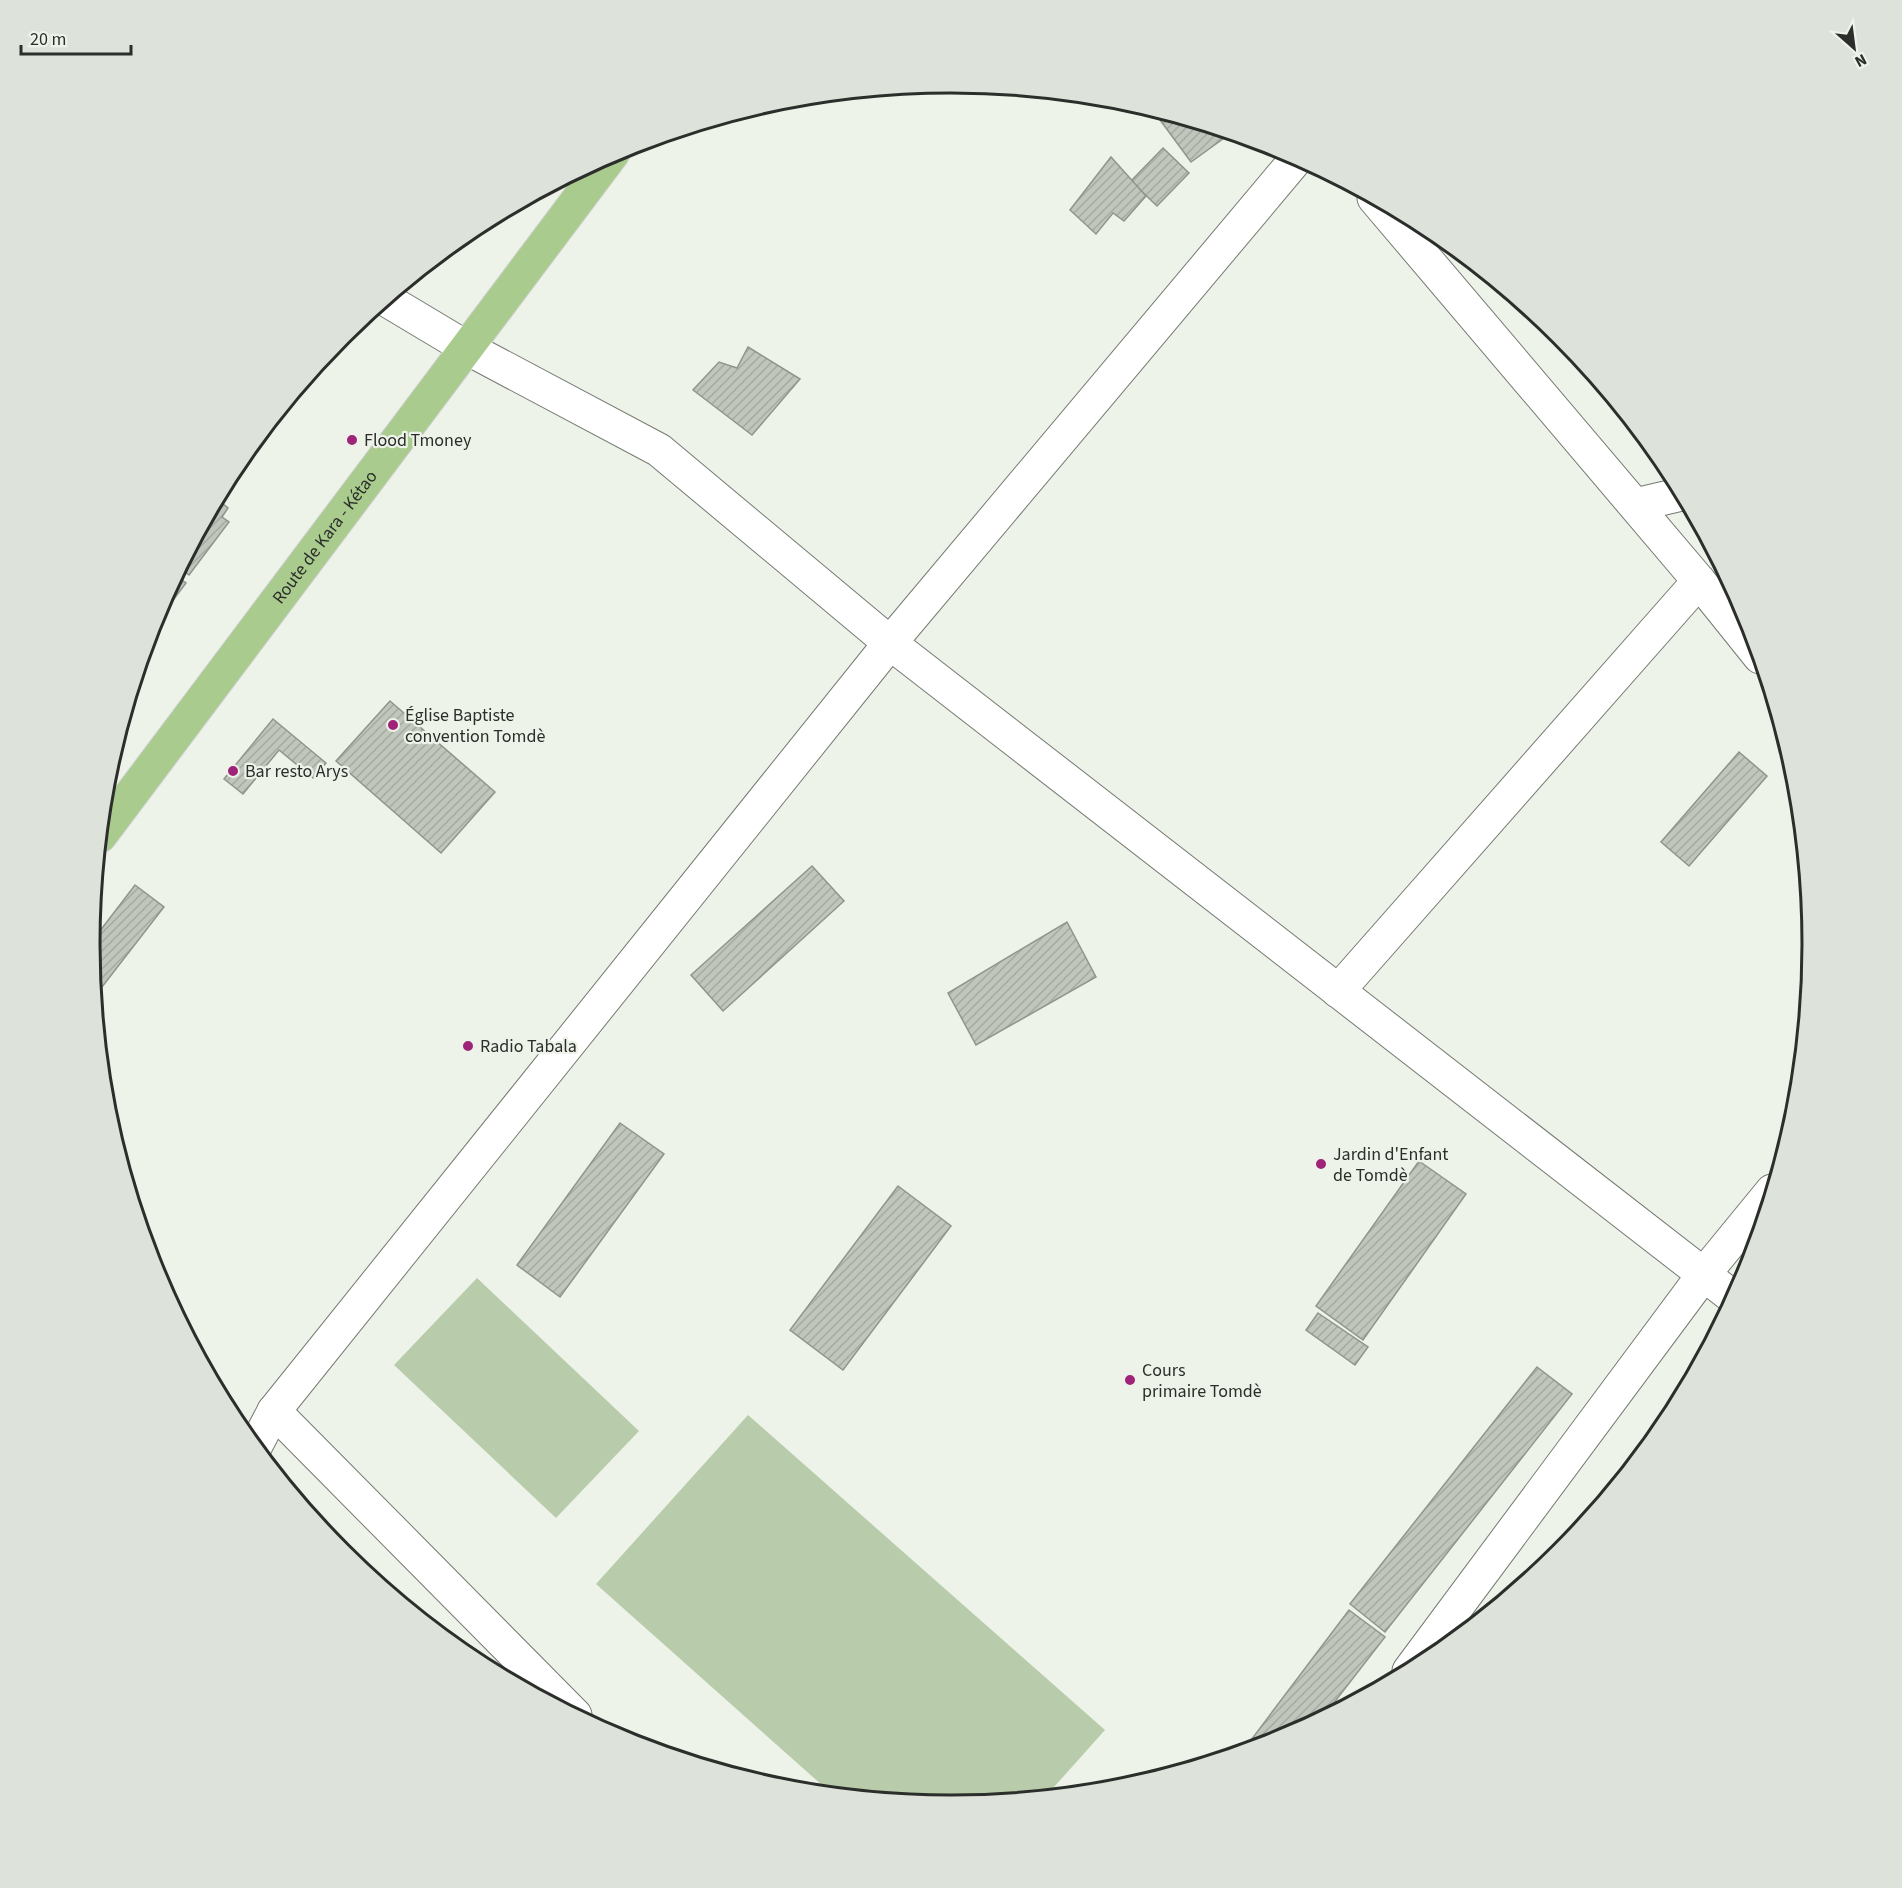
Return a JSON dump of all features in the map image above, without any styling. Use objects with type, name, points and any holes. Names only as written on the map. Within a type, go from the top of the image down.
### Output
[{"type":"main road","name":"Route de Kara - Kétao","points":[[108,825],[601,169]]},
{"type":"street","points":[[259,1439],[274,1411],[890,643],[1292,165]]},
{"type":"street","points":[[1387,213],[1745,638]]},
{"type":"street","points":[[391,303],[467,348],[659,450],[890,643],[1727,1292]]},
{"type":"street","points":[[1635,505],[1674,496]]},
{"type":"street","points":[[1338,992],[1699,581]]},
{"type":"street","points":[[1422,1653],[1704,1274],[1761,1204]]},
{"type":"street","points":[[274,1411],[559,1699]]},
{"type":"green space","points":[[477,1278],[639,1431],[556,1518],[394,1365]]},
{"type":"green space","points":[[748,1415],[1105,1730],[1052,1789],[951,1795],[895,1793],[822,1785],[596,1584]]},
{"type":"building","points":[[1160,119],[1224,138],[1191,162]]},
{"type":"building","points":[[1163,148],[1189,173],[1157,206],[1131,181]]},
{"type":"building","points":[[1111,157],[1146,196],[1124,221],[1113,213],[1096,234],[1070,210]]},
{"type":"building","points":[[748,347],[800,379],[752,435],[693,390],[719,362],[737,368]]},
{"type":"building","points":[[223,504],[228,508],[222,517],[229,522],[189,575],[186,573],[188,568]]},
{"type":"building","points":[[182,580],[186,583],[173,600]]},
{"type":"building","points":[[390,701],[495,792],[441,853],[336,761]]},
{"type":"building","points":[[273,719],[326,763],[313,778],[279,750],[243,794],[224,779]]},
{"type":"building","points":[[1739,752],[1767,776],[1689,866],[1661,842]]},
{"type":"building","points":[[812,866],[844,901],[723,1011],[691,975]]},
{"type":"building","points":[[135,885],[164,907],[102,988],[100,930]]},
{"type":"building","points":[[1067,922],[1096,977],[976,1045],[948,993]]},
{"type":"building","points":[[620,1123],[664,1154],[560,1297],[517,1265]]},
{"type":"building","points":[[1419,1161],[1466,1194],[1363,1340],[1316,1306]]},
{"type":"building","points":[[898,1186],[951,1226],[843,1370],[790,1330]]},
{"type":"building","points":[[1318,1313],[1368,1347],[1355,1365],[1306,1330]]},
{"type":"building","points":[[1537,1367],[1572,1394],[1385,1632],[1350,1604]]},
{"type":"building","points":[[1349,1610],[1385,1637],[1333,1704],[1251,1740]]},
{"type":"place","name":"Flood Tmoney","points":[[352,440]]},
{"type":"place","name":"Église Baptiste convention Tomdè","points":[[393,725]]},
{"type":"place","name":"Bar resto Arys","points":[[233,771]]},
{"type":"place","name":"Radio Tabala","points":[[468,1046]]},
{"type":"place","name":"Jardin d'Enfant de Tomdè","points":[[1321,1164]]},
{"type":"place","name":"Cours primaire Tomdè","points":[[1130,1380]]}]
